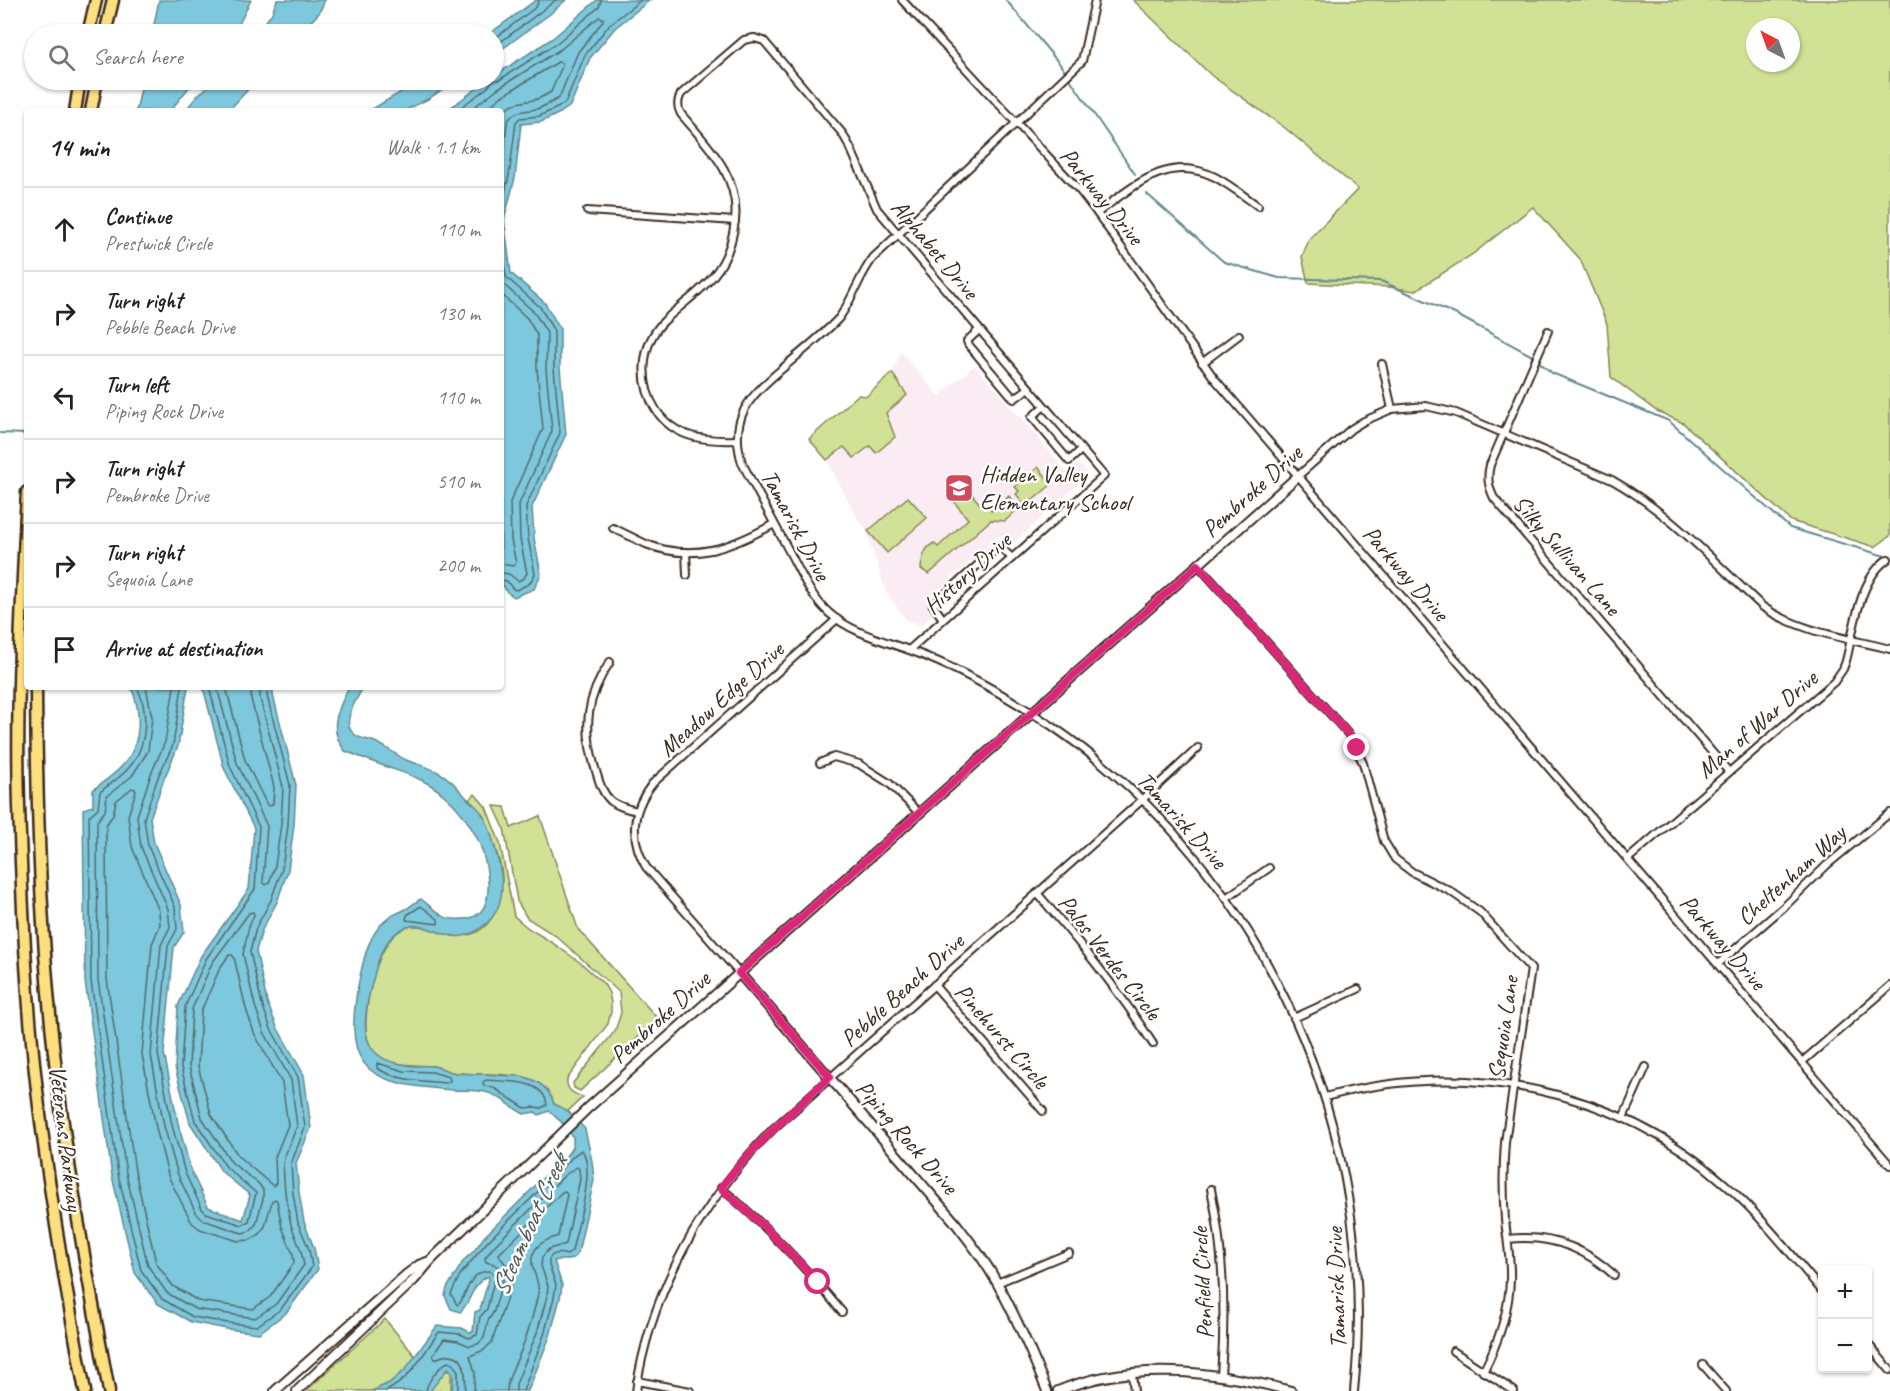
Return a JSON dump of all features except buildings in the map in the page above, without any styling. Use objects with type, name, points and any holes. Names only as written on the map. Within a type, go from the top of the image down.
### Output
[{"type":"main road","points":[[90,24],[96,0]]},
{"type":"main road","points":[[107,24],[113,0]]},
{"type":"main road","points":[[75,108],[78,90]]},
{"type":"main road","points":[[92,108],[95,90]]},
{"type":"main road","name":"Veterans Parkway","points":[[24,555],[20,639],[19,803],[25,944],[39,1101],[61,1262],[85,1391]]},
{"type":"main road","name":"Veterans Parkway","points":[[36,690],[37,800],[44,940],[58,1086],[84,1257],[109,1391]]},
{"type":"street","name":"Parkway Drive","points":[[902,0],[1080,191],[1202,363],[1889,1161]]},
{"type":"street","points":[[754,30],[754,38],[744,40],[681,94],[678,103],[681,114],[724,167],[734,193],[735,221],[731,244],[723,263],[706,284],[659,327],[649,345],[644,369],[652,403],[667,422],[686,435],[709,441],[737,440],[740,417],[752,396],[839,318],[846,309],[865,268],[873,258],[1082,61],[1095,0]]},
{"type":"street","name":"Alphabet Drive","points":[[754,38],[764,41],[842,133],[877,209],[1104,476]]},
{"type":"street","points":[[1097,213],[1143,180],[1177,169],[1201,171],[1213,176],[1258,206]]},
{"type":"street","points":[[587,211],[735,221]]},
{"type":"street","points":[[979,330],[967,340],[968,344],[1006,390],[1014,399],[1029,388]]},
{"type":"street","name":"Silky Sullivan Lane","points":[[1548,331],[1488,473],[1490,489],[1494,498],[1729,772]]},
{"type":"street","points":[[1202,363],[1239,335]]},
{"type":"street","points":[[1382,364],[1392,409]]},
{"type":"street","points":[[1044,406],[1032,417],[1069,461],[1082,450]]},
{"type":"street","name":"Pembroke Drive","points":[[297,1391],[414,1280],[431,1260],[588,1108],[1351,429],[1378,414],[1412,406],[1456,412],[1612,480],[1639,496],[1663,515],[1763,607],[1776,615],[1804,627],[1890,650]]},
{"type":"street","name":"Tamarisk Drive","points":[[737,440],[742,463],[809,590],[818,602],[837,619],[860,631],[956,670],[1032,713],[1083,749],[1143,799],[1180,839],[1227,898],[1260,952],[1294,1018],[1325,1097],[1345,1175],[1356,1250],[1358,1322],[1354,1391]]},
{"type":"street","name":"History Drive","points":[[909,650],[1104,476]]},
{"type":"street","points":[[613,528],[646,544],[668,550],[707,552],[737,543],[774,524]]},
{"type":"street","points":[[943,619],[933,605],[999,546],[1012,558]]},
{"type":"street","points":[[686,552],[687,575]]},
{"type":"street","name":"Man of War Drive","points":[[1628,860],[1834,682],[1843,669],[1866,586],[1875,572],[1888,560]]},
{"type":"street","name":"Sequoia Lane","points":[[1198,565],[1349,735],[1363,763],[1384,841],[1395,859],[1412,872],[1466,900],[1493,925],[1531,969],[1503,1168],[1503,1194],[1510,1261],[1508,1301],[1498,1339],[1483,1372]]},
{"type":"street","name":"Meadow Edge Drive","points":[[637,811],[653,783],[837,619]]},
{"type":"street","points":[[610,662],[591,700],[587,727],[588,741],[601,787],[606,795],[620,806],[637,811]]},
{"type":"street","name":"Pebble Beach Drive","points":[[636,1391],[652,1323],[688,1239],[721,1188],[753,1149],[830,1077],[1198,748]]},
{"type":"street","points":[[820,763],[834,757],[859,764],[889,783],[919,813]]},
{"type":"street","name":"Piping Rock Drive","points":[[637,811],[634,835],[638,852],[646,867],[830,1077],[975,1248],[1022,1330],[1047,1391]]},
{"type":"street","name":"Cheltenham Way","points":[[1718,964],[1787,904],[1827,865],[1890,813]]},
{"type":"street","points":[[1227,898],[1269,868]]},
{"type":"street","name":"Palos Verdes Circle","points":[[1037,893],[1114,985],[1153,1044]]},
{"type":"street","name":"Pinehurst Circle","points":[[934,985],[1043,1111]]},
{"type":"street","points":[[1802,1062],[1890,986]]},
{"type":"street","points":[[1294,1018],[1358,989]]},
{"type":"street","points":[[1623,1118],[1646,1067]]},
{"type":"street","points":[[1325,1097],[1363,1087],[1422,1080],[1462,1080],[1513,1085],[1574,1099],[1623,1118],[1676,1147],[1723,1182],[1767,1227],[1818,1286]]},
{"type":"street","points":[[721,1188],[794,1255],[842,1312]]},
{"type":"street","name":"Penfield Circle","points":[[1211,1189],[1220,1241],[1223,1276],[1221,1376]]},
{"type":"street","points":[[1508,1239],[1531,1237],[1562,1243],[1589,1255],[1614,1275]]},
{"type":"street","points":[[997,1283],[1069,1253]]},
{"type":"street","name":"Pembroke Drive","points":[[274,1391],[407,1274],[431,1260]]},
{"type":"street","points":[[1872,1349],[1890,1370]]},
{"type":"street","points":[[1453,1350],[1514,1391]]},
{"type":"street","points":[[1703,1365],[1726,1391]]},
{"type":"street","points":[[1058,1391],[1083,1383],[1132,1374],[1178,1372],[1221,1376],[1291,1391]]},
{"type":"street","points":[[1132,1374],[1134,1391]]},
{"type":"street","points":[[637,1382],[690,1391]]},
{"type":"shaded area","name":"Hidden Valley Elementary School","points":[[901,352],[939,396],[975,365],[1065,471],[1077,464],[1084,468],[1087,476],[1015,542],[1000,535],[926,601],[932,615],[921,625],[907,621],[886,592],[865,527],[858,519],[827,460],[809,439],[858,395],[867,396],[892,373]]},
{"type":"green space","points":[[1133,0],[1890,0],[1890,536],[1875,547],[1791,521],[1683,423],[1655,410],[1611,377],[1607,324],[1580,259],[1533,207],[1473,254],[1415,291],[1389,287],[1308,283],[1302,257],[1309,239],[1358,189],[1285,128],[1212,76]]},
{"type":"green space","points":[[892,373],[907,395],[886,413],[895,437],[876,453],[870,446],[854,458],[844,447],[827,460],[809,439],[858,395],[867,396]]},
{"type":"green space","points":[[1038,467],[1052,484],[1026,506],[1016,494],[1019,491],[1015,487]]},
{"type":"green space","points":[[969,491],[980,504],[984,501],[992,511],[1009,496],[1019,508],[1005,521],[991,520],[929,574],[921,569],[924,554],[934,543],[938,547],[968,519],[955,503]]},
{"type":"green space","points":[[908,497],[927,518],[887,553],[868,531]]},
{"type":"green space","points":[[475,794],[486,807],[500,843],[514,916],[581,963],[604,984],[609,993],[611,1012],[608,1024],[567,1079],[571,1091],[583,1097],[568,1111],[554,1104],[548,1092],[539,1084],[527,1079],[499,1074],[455,1073],[432,1066],[389,1061],[373,1051],[368,1041],[366,1016],[372,982],[384,949],[394,936],[405,928],[419,926],[451,935],[464,936],[480,930],[491,919],[495,911],[502,878],[500,863],[484,818],[469,800]]},
{"type":"green space","points":[[494,806],[505,807],[511,828],[540,816],[578,929],[658,1019],[580,1091],[574,1088],[573,1083],[615,1031],[621,1013],[619,992],[556,936],[527,918],[517,901],[504,828]]},
{"type":"green space","points":[[385,1319],[420,1362],[451,1372],[451,1391],[306,1391]]},
{"type":"water","points":[[159,0],[251,0],[239,24],[154,24]]},
{"type":"water","points":[[277,0],[325,0],[319,13],[309,24],[264,24]]},
{"type":"water","points":[[536,0],[566,0],[504,48],[503,24]]},
{"type":"water","points":[[597,0],[650,0],[615,28],[590,58],[570,106],[541,122],[521,124],[515,178],[504,220],[504,108],[450,108],[474,90],[504,90],[504,70],[553,38]]},
{"type":"water","points":[[141,90],[187,90],[172,108],[137,108]]},
{"type":"water","points":[[204,90],[248,90],[231,108],[187,108]]},
{"type":"water","points":[[404,90],[442,90],[410,108],[374,108]]},
{"type":"water","points":[[504,220],[511,273],[545,303],[560,329],[560,368],[566,434],[532,507],[534,538],[541,574],[534,589],[514,597],[504,587]]},
{"type":"water","points":[[132,690],[187,690],[178,746],[150,818],[154,843],[181,905],[184,932],[174,947],[164,1053],[178,1123],[191,1171],[208,1207],[243,1220],[250,1195],[222,1172],[190,1123],[175,1068],[178,1006],[201,956],[249,889],[254,828],[224,768],[204,690],[273,690],[296,785],[288,870],[277,902],[262,930],[256,951],[267,1002],[277,1027],[304,1075],[311,1128],[296,1163],[304,1222],[314,1248],[318,1269],[286,1313],[259,1333],[191,1322],[158,1304],[135,1273],[112,1176],[85,981],[83,809],[93,806],[93,790],[129,758],[137,739],[138,718]]},
{"type":"water","name":"Steamboat Creek","points":[[348,690],[361,690],[349,718],[352,733],[373,741],[404,759],[430,768],[453,782],[484,818],[492,837],[502,879],[500,903],[497,910],[487,923],[473,933],[450,936],[420,926],[410,926],[392,936],[377,966],[367,1005],[366,1030],[373,1049],[381,1057],[410,1066],[434,1066],[458,1073],[520,1076],[531,1079],[545,1088],[554,1104],[568,1111],[585,1129],[594,1180],[578,1253],[570,1260],[554,1261],[562,1285],[560,1298],[550,1336],[528,1391],[452,1391],[453,1374],[448,1368],[430,1391],[372,1391],[389,1383],[405,1370],[437,1326],[462,1328],[473,1332],[475,1312],[480,1310],[488,1276],[478,1284],[460,1312],[451,1309],[445,1296],[447,1288],[464,1260],[484,1237],[571,1150],[573,1138],[565,1125],[549,1111],[539,1115],[535,1112],[524,1114],[498,1097],[484,1092],[401,1084],[383,1078],[369,1069],[360,1056],[355,1039],[354,1015],[362,968],[374,933],[390,917],[421,899],[446,917],[470,918],[479,913],[485,904],[488,881],[484,856],[476,836],[450,800],[424,781],[345,751],[336,735],[338,711]]},
{"type":"waterway","points":[[1006,0],[1059,63],[1135,174]]},
{"type":"waterway","points":[[1147,194],[1224,262],[1279,278],[1381,281],[1457,315],[1534,357]]},
{"type":"waterway","points":[[1538,361],[1552,373],[1669,421],[1790,528],[1885,556]]},
{"type":"waterway","points":[[0,433],[24,434]]},
{"type":"place","name":"Hidden Valley Elementary School","points":[[959,488]]},
{"type":"route","points":[[818,1282],[794,1255],[721,1188],[753,1149],[830,1077],[739,973],[1198,565],[1349,735],[1357,748]]}]
